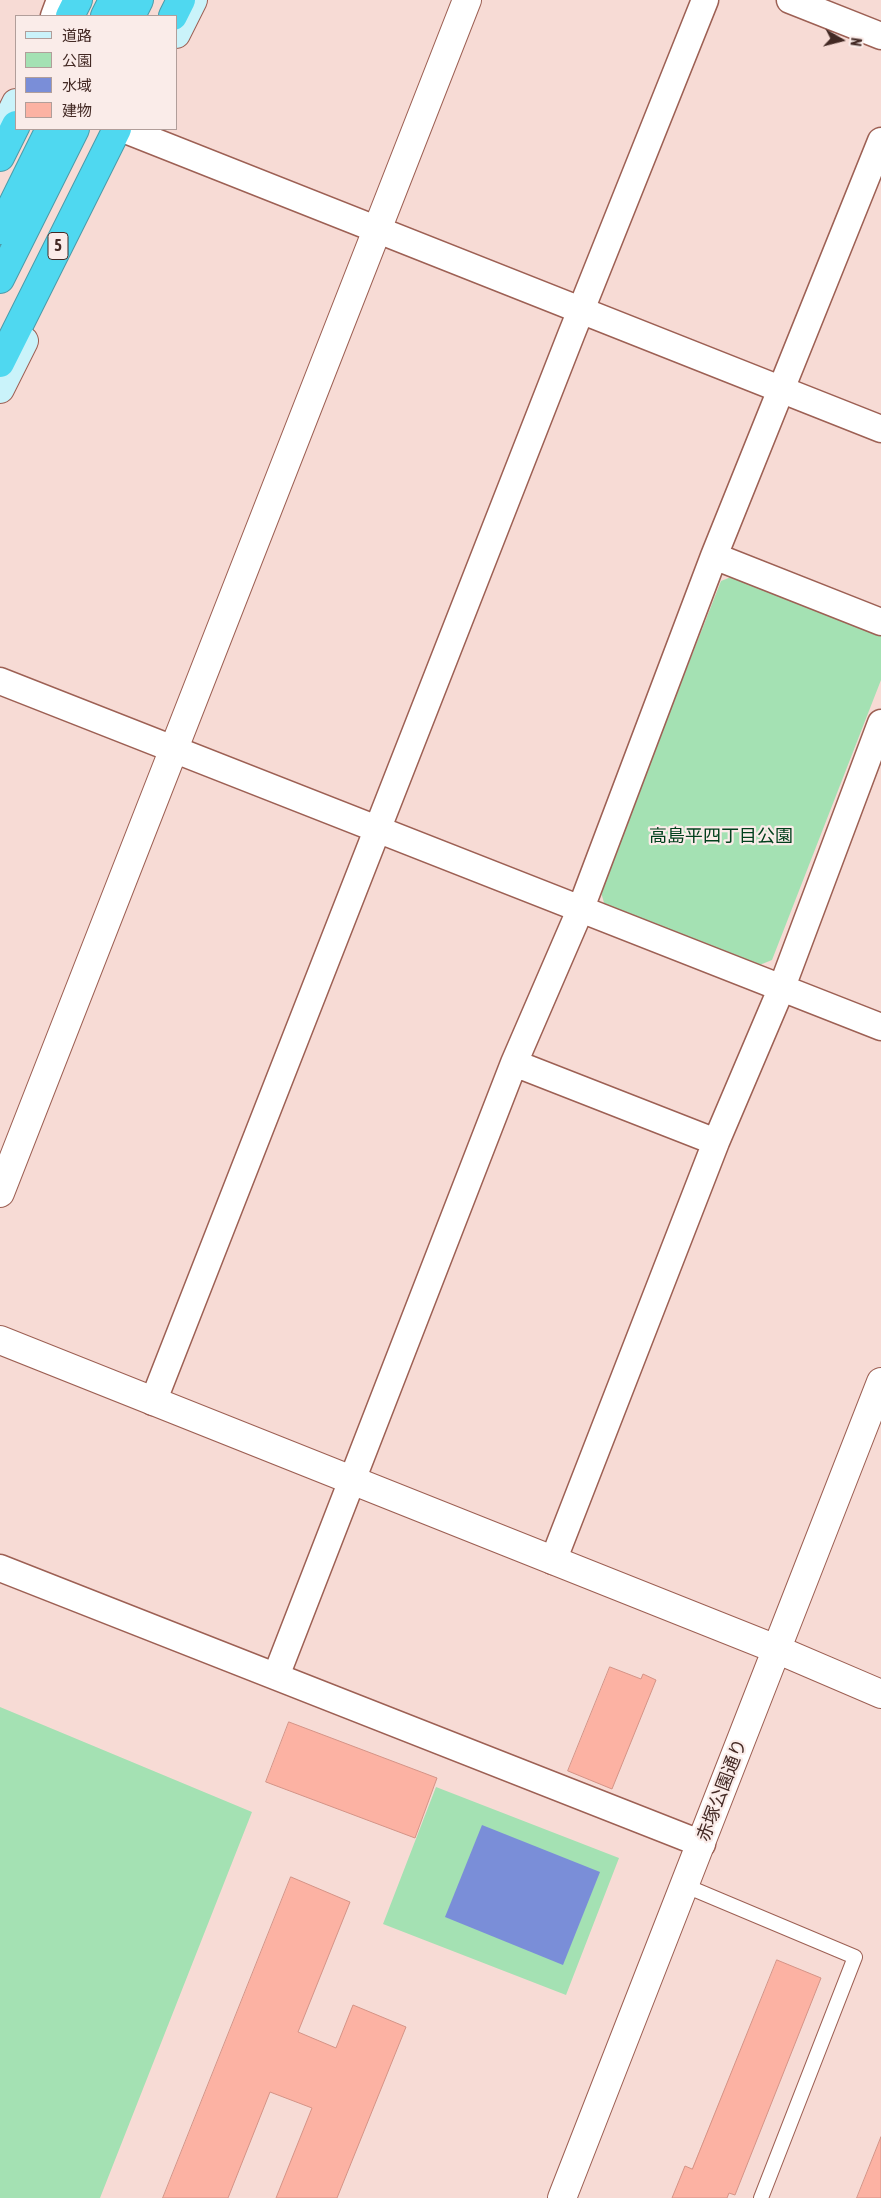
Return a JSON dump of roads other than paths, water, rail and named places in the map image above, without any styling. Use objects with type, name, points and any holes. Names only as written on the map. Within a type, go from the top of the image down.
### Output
[{"type":"highway","points":[[70,15],[78,0]]},
{"type":"highway","points":[[106,15],[113,0]]},
{"type":"highway","points":[[132,15],[139,0]]},
{"type":"highway","points":[[174,15],[181,0]]},
{"type":"highway","points":[[0,157],[15,112]]},
{"type":"highway","points":[[0,230],[50,130]]},
{"type":"highway","points":[[0,279],[74,130]]},
{"type":"highway","name":"5","points":[[0,363],[125,130]]},
{"type":"main road","points":[[60,15],[67,0]]},
{"type":"main road","points":[[178,30],[193,0]]},
{"type":"main road","points":[[0,136],[15,111]]},
{"type":"main road","points":[[0,389],[125,130]]},
{"type":"street","points":[[54,15],[60,0]]},
{"type":"street","points":[[78,15],[88,0]]},
{"type":"street","points":[[0,1193],[467,0]]},
{"type":"street","points":[[154,1402],[581,310],[705,0]]},
{"type":"street","points":[[790,0],[881,36]]},
{"type":"street","points":[[125,130],[881,429]]},
{"type":"street","points":[[276,1676],[514,1063],[581,908],[714,556],[881,141]]},
{"type":"street","points":[[714,556],[881,622]]},
{"type":"street","points":[[0,681],[782,986],[881,1027]]},
{"type":"street","points":[[553,1561],[716,1142],[782,986],[881,723]]},
{"type":"street","points":[[514,1063],[716,1142]]},
{"type":"street","points":[[0,1340],[776,1649],[881,1694]]},
{"type":"street","name":"赤塚公園通り","points":[[562,2198],[686,1886],[776,1649],[881,1382]]},
{"type":"street","points":[[0,1568],[702,1844]]},
{"type":"lane","points":[[686,1886],[855,1957],[762,2198]]},
{"type":"water","points":[[482,1825],[600,1872],[563,1965],[445,1917]]},
{"type":"park label","name":"高島平四丁目公園","points":[[721,836]]}]
